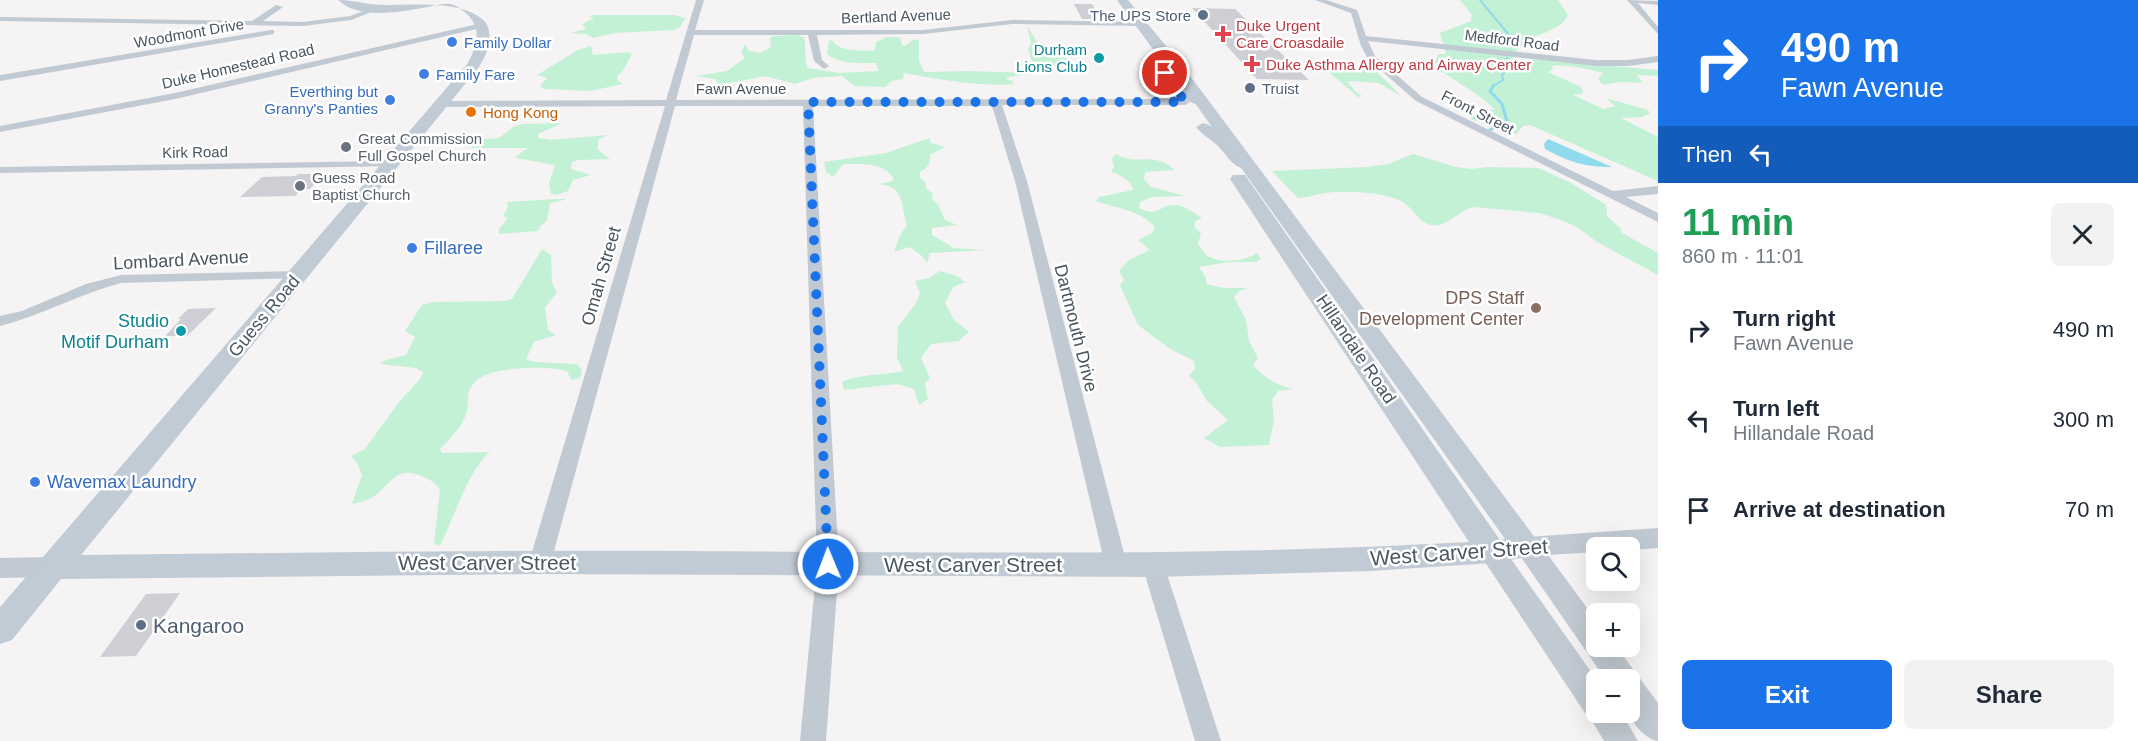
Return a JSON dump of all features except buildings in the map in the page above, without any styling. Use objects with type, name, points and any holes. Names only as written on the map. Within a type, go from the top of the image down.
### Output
[{"type":"main road","points":[[343,0],[357,5],[380,8],[451,0],[471,10],[482,25]]},
{"type":"main road","name":"Hillandale Road","points":[[1109,0],[1180,72],[1194,102]]},
{"type":"main road","name":"Hillandale Road","points":[[1122,0],[1132,24],[1165,73],[1194,102],[1212,127],[1304,273],[1492,552]]},
{"type":"main road","name":"Guess Road","points":[[0,630],[442,104],[483,50],[485,36],[482,25]]},
{"type":"main road","name":"Hillandale Road","points":[[1212,127],[1248,164],[1527,547]]},
{"type":"main road","name":"West Carver Street","points":[[53,567],[540,562],[1153,565],[1362,560],[1492,552],[1527,547]]},
{"type":"street","name":"Omah Street","points":[[540,562],[700,0]]},
{"type":"street","name":"Front Street","points":[[1319,0],[1354,12],[1371,57],[1419,99],[1658,218]]},
{"type":"street","points":[[1631,0],[1658,3]]},
{"type":"street","points":[[1631,0],[1658,32]]},
{"type":"street","points":[[252,24],[275,12],[279,7]]},
{"type":"street","name":"Woodmont Drive","points":[[0,78],[269,32],[292,24],[351,18],[380,8]]},
{"type":"street","points":[[0,20],[292,24]]},
{"type":"street","name":"Bertland Avenue","points":[[690,33],[923,32],[1012,22],[1132,24]]},
{"type":"street","name":"Duke Homestead Road","points":[[0,129],[185,94],[482,25]]},
{"type":"street","points":[[812,33],[818,62],[824,66]]},
{"type":"street","name":"Medford Road","points":[[1363,38],[1588,62],[1658,60]]},
{"type":"street","points":[[1646,62],[1658,66]]},
{"type":"street","points":[[808,102],[828,564],[813,741]]},
{"type":"street","name":"Dartmouth Drive","points":[[996,102],[1021,181],[1116,565]]},
{"type":"street","name":"Fawn Avenue","points":[[442,104],[1194,102]]},
{"type":"street","name":"Kirk Road","points":[[0,170],[391,164]]},
{"type":"street","points":[[1610,195],[1658,190]]},
{"type":"street","points":[[1641,192],[1658,201]]},
{"type":"street","name":"Lombard Avenue","points":[[0,321],[27,314],[91,287],[122,279],[299,275]]},
{"type":"street","name":"West Carver Street","points":[[1527,547],[1658,538]]},
{"type":"street","name":"Hillandale Road","points":[[1527,547],[1586,630]]},
{"type":"street","name":"Hillandale Road","points":[[1492,552],[1586,688]]},
{"type":"street","points":[[1153,565],[1208,741]]},
{"type":"street","name":"West Carver Street","points":[[0,568],[53,567]]},
{"type":"street","points":[[1640,703],[1658,728]]},
{"type":"street","points":[[1610,723],[1622,741]]},
{"type":"green space","points":[[1460,0],[1558,0],[1568,15],[1556,27],[1521,46],[1510,67],[1517,70],[1527,60],[1533,59],[1658,70],[1658,76],[1636,75],[1642,81],[1641,83],[1620,82],[1603,85],[1598,79],[1603,73],[1591,70],[1571,66],[1552,66],[1553,69],[1548,72],[1581,87],[1583,93],[1573,95],[1603,109],[1615,106],[1606,98],[1648,110],[1650,113],[1642,117],[1621,118],[1658,137],[1658,181],[1530,125],[1523,126],[1516,134],[1503,132],[1471,119],[1472,115],[1495,109],[1441,71],[1444,70],[1435,62],[1439,54],[1446,54],[1440,33],[1471,21],[1472,15]]},
{"type":"green space","points":[[674,15],[685,18],[680,27],[674,30],[615,33],[593,38],[586,34],[570,33],[586,29],[582,24],[594,18],[589,16]]},
{"type":"green space","points":[[1027,26],[1039,45],[1071,47],[1060,48],[1069,62],[1068,67],[1033,65],[1028,49],[1031,43]]},
{"type":"green space","points":[[798,35],[804,38],[808,68],[839,73],[879,71],[876,63],[850,63],[832,58],[827,54],[829,41],[832,40],[845,49],[875,50],[876,42],[887,37],[900,37],[902,45],[905,46],[914,39],[919,41],[919,61],[924,72],[1037,73],[1008,77],[1006,79],[1013,81],[1013,84],[999,85],[959,82],[904,73],[903,79],[891,81],[886,87],[855,86],[842,76],[813,78],[795,84],[765,76],[719,85],[715,79],[696,76],[727,71],[745,58],[741,53],[745,44],[749,51],[760,53],[771,47],[770,38],[773,36]]},
{"type":"green space","points":[[591,46],[593,55],[628,52],[632,54],[622,72],[617,76],[617,80],[623,84],[590,91],[544,89],[540,86],[547,78],[537,75],[578,50]]},
{"type":"green space","points":[[1361,56],[1401,96],[1379,83],[1347,81],[1362,96],[1358,97],[1316,61],[1360,68],[1362,66]]},
{"type":"green space","points":[[562,123],[538,134],[538,138],[551,140],[608,135],[598,140],[598,150],[610,159],[572,162],[571,169],[591,175],[573,180],[568,191],[556,195],[551,194],[549,183],[555,165],[516,158],[528,148],[473,148],[459,141],[499,138],[515,126],[524,124]]},
{"type":"green space","points":[[929,138],[931,143],[945,147],[930,155],[928,165],[920,172],[920,178],[933,194],[932,199],[939,206],[945,220],[957,225],[932,228],[932,235],[954,248],[986,250],[930,253],[927,263],[910,247],[894,252],[900,235],[907,225],[898,193],[880,184],[893,181],[889,172],[877,166],[843,164],[833,177],[826,172],[824,162],[886,153]]},
{"type":"green space","points":[[1115,154],[1123,158],[1152,160],[1167,164],[1175,170],[1146,172],[1143,178],[1151,187],[1186,196],[1152,197],[1140,202],[1139,208],[1151,212],[1169,206],[1182,206],[1202,218],[1195,221],[1195,228],[1201,233],[1198,244],[1208,256],[1219,260],[1233,260],[1257,253],[1261,259],[1256,262],[1229,262],[1199,267],[1206,278],[1206,284],[1224,288],[1248,288],[1239,291],[1234,297],[1246,320],[1249,341],[1258,358],[1253,365],[1261,374],[1292,389],[1278,391],[1272,400],[1274,420],[1269,445],[1220,447],[1204,438],[1228,420],[1207,401],[1195,381],[1189,376],[1195,369],[1194,361],[1170,349],[1138,325],[1120,285],[1124,280],[1119,271],[1129,260],[1150,250],[1138,240],[1152,233],[1155,228],[1136,213],[1096,201],[1099,197],[1133,190],[1128,181],[1111,171],[1114,167],[1112,159]]},
{"type":"green space","points":[[1413,154],[1456,167],[1471,169],[1539,168],[1571,183],[1606,205],[1607,216],[1620,228],[1622,233],[1658,253],[1658,275],[1597,242],[1577,227],[1539,213],[1473,207],[1447,222],[1431,225],[1422,221],[1404,202],[1383,195],[1342,192],[1298,198],[1272,171],[1367,167],[1388,164]]},
{"type":"green space","points":[[568,199],[550,203],[547,221],[538,231],[499,234],[499,229],[508,218],[503,216],[508,207],[507,202]]},
{"type":"green space","points":[[542,249],[551,255],[552,283],[557,292],[545,308],[548,330],[556,335],[534,342],[526,359],[535,362],[577,364],[582,370],[580,378],[571,380],[567,371],[558,369],[517,368],[490,374],[473,384],[469,390],[467,411],[463,422],[440,449],[442,453],[490,452],[475,470],[440,546],[434,544],[440,490],[434,482],[426,478],[417,474],[403,473],[372,497],[352,504],[362,475],[351,456],[365,449],[399,402],[420,379],[423,372],[416,368],[380,364],[386,360],[406,355],[415,337],[405,331],[422,305],[433,302],[512,299]]},
{"type":"green space","points":[[940,271],[957,276],[965,282],[953,287],[945,303],[954,320],[969,332],[959,341],[931,344],[921,358],[930,378],[925,383],[928,399],[919,405],[914,389],[897,384],[844,390],[842,382],[849,379],[903,371],[897,358],[898,327],[916,303],[920,293],[915,281],[929,278]]},
{"type":"water","points":[[1548,139],[1612,167],[1585,165],[1562,157],[1545,149],[1544,144]]},
{"type":"waterway","points":[[1480,0],[1514,41]]},
{"type":"waterway","points":[[1494,86],[1503,80],[1502,75],[1505,71],[1501,66],[1507,58]]},
{"type":"waterway","points":[[1488,131],[1507,121],[1502,104],[1490,91],[1494,86]]},
{"type":"place","name":"The UPS Store","points":[[1203,15]]},
{"type":"place","name":"Duke Urgent Care Croasdaile","points":[[1223,34]]},
{"type":"place","name":"Family Dollar","points":[[452,42]]},
{"type":"place","name":"Durham Lions Club","points":[[1099,58]]},
{"type":"place","name":"Duke Asthma Allergy and Airway Center","points":[[1252,64]]},
{"type":"place","name":"Family Fare","points":[[424,74]]},
{"type":"place","name":"Truist","points":[[1250,88]]},
{"type":"place","name":"Everthing but Granny's Panties","points":[[390,100]]},
{"type":"place","name":"Hong Kong","points":[[471,112]]},
{"type":"place","name":"Great Commission Full Gospel Church","points":[[346,147]]},
{"type":"place","name":"Guess Road Baptist Church","points":[[300,186]]},
{"type":"place","name":"Fillaree","points":[[412,248]]},
{"type":"place","name":"DPS Staff Development Center","points":[[1536,308]]},
{"type":"place","name":"Studio Motif Durham","points":[[181,331]]},
{"type":"place","name":"Wavemax Laundry","points":[[35,482]]},
{"type":"place","name":"Kangaroo","points":[[141,625]]},
{"type":"route","points":[[828,564],[808,102],[1185,102],[1165,73]]}]
